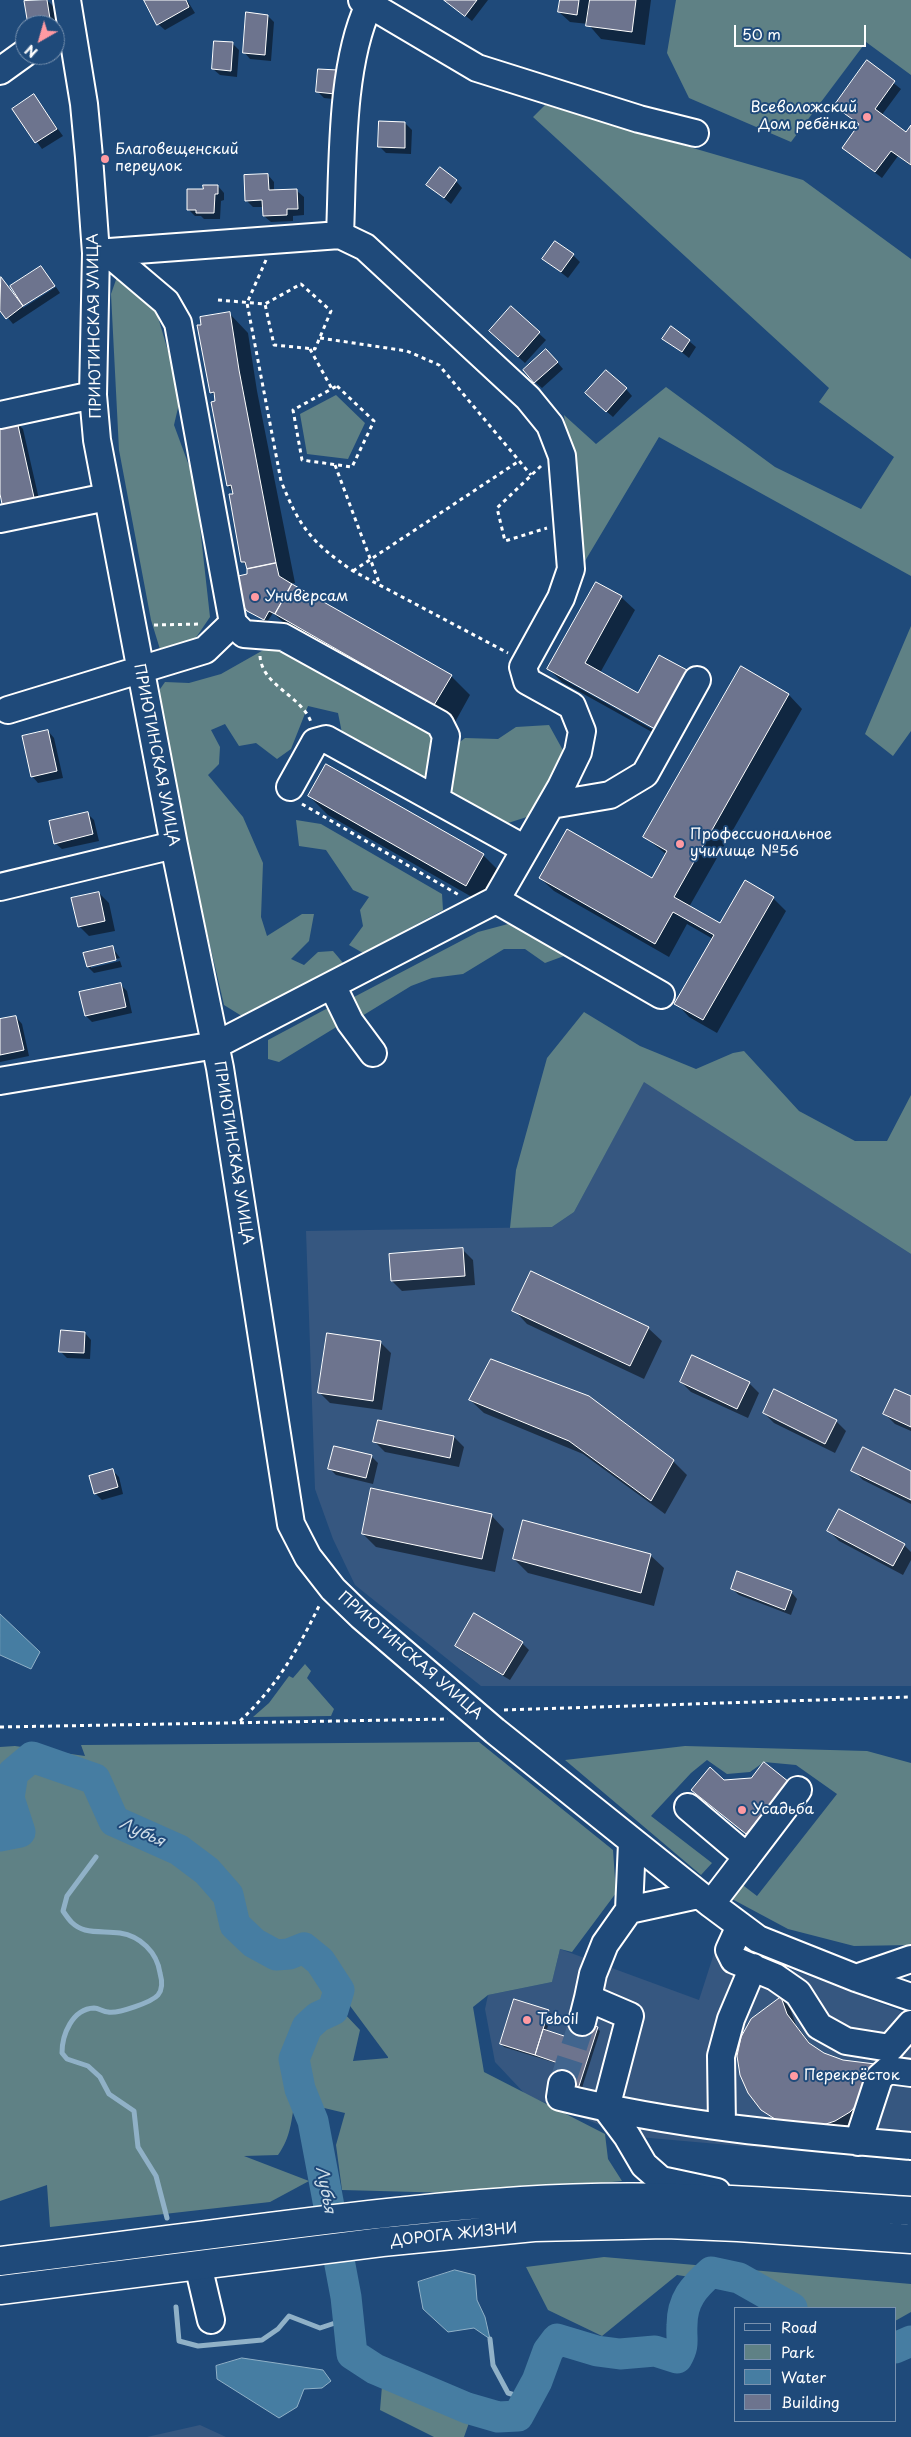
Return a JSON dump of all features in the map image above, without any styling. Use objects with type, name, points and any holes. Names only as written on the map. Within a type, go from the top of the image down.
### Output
[{"type":"main road","name":"ДОРОГА ЖИЗНИ","points":[[0,2261],[377,2215],[520,2201],[611,2197],[701,2198],[911,2211]]},
{"type":"main road","name":"ДОРОГА ЖИЗНИ","points":[[0,2290],[297,2252],[534,2227],[666,2224],[911,2239]]},
{"type":"street","points":[[340,234],[350,75],[359,26],[366,2],[477,68],[639,119],[695,133]]},
{"type":"street","name":"ПРИЮТИНСКАЯ УЛИЦА","points":[[65,17],[90,157],[101,252],[93,395],[97,440],[174,846],[216,1046],[291,1524],[308,1557],[333,1589],[361,1616],[632,1843],[704,1899],[758,1939],[856,1978],[911,1997]]},
{"type":"street","points":[[0,71],[15,60]]},
{"type":"street","points":[[0,1081],[216,1046],[488,904],[525,850],[551,805],[578,752],[582,730],[572,706],[527,681],[523,667],[561,598],[571,569],[562,456],[550,425],[528,398],[365,247],[340,234],[101,252]]},
{"type":"street","points":[[101,252],[166,302],[178,323],[233,623],[244,634],[258,636],[271,634],[282,637],[440,724],[446,736],[436,800]]},
{"type":"street","points":[[0,415],[93,395]]},
{"type":"street","points":[[0,518],[107,497]]},
{"type":"street","points":[[8,710],[205,650],[233,623]]},
{"type":"street","points":[[551,805],[610,795],[645,774],[697,680]]},
{"type":"street","points":[[290,787],[315,742],[326,740],[525,850]]},
{"type":"street","points":[[0,888],[174,846]]},
{"type":"street","points":[[488,904],[661,996]]},
{"type":"street","points":[[332,985],[350,1022],[373,1053]]},
{"type":"street","points":[[629,1910],[704,1899],[747,1857],[798,1790]]},
{"type":"street","points":[[688,1807],[747,1857]]},
{"type":"street","points":[[606,2108],[630,2016],[585,2010],[593,1974],[605,1944],[629,1910],[632,1843]]},
{"type":"street","points":[[740,1926],[730,1950],[734,1960],[775,1977],[798,1993],[819,2026],[846,2041],[897,2064]]},
{"type":"street","points":[[856,1978],[911,1959]]},
{"type":"street","points":[[722,2126],[721,2056],[731,2019],[753,1967]]},
{"type":"street","points":[[858,2142],[879,2078],[897,2064],[911,2024]]},
{"type":"street","points":[[562,2084],[560,2096],[606,2108],[793,2137],[911,2146]]},
{"type":"street","points":[[606,2108],[627,2136],[644,2165],[661,2180],[759,2202]]},
{"type":"street","points":[[198,2265],[211,2320]]},
{"type":"path","points":[[276,239],[247,303],[281,481],[292,508],[308,535],[329,555],[353,571],[526,663]]},
{"type":"path","points":[[218,300],[265,304],[301,284],[331,311],[315,349],[274,345],[265,304]]},
{"type":"path","points":[[320,338],[407,351],[439,365],[531,475]]},
{"type":"path","points":[[310,348],[332,389]]},
{"type":"path","points":[[337,386],[374,421],[352,466],[302,460],[293,410],[332,389],[337,386]]},
{"type":"path","points":[[559,448],[497,508],[505,541],[567,522]]},
{"type":"path","points":[[353,571],[519,461]]},
{"type":"path","points":[[335,464],[380,586]]},
{"type":"path","points":[[151,625],[233,623]]},
{"type":"path","points":[[258,636],[260,660],[275,684],[295,700],[310,720],[315,742]]},
{"type":"path","points":[[290,787],[296,800],[309,810],[488,904]]},
{"type":"path","points":[[240,1722],[264,1699],[286,1670],[322,1600]]},
{"type":"path","points":[[503,1710],[911,1697]]},
{"type":"path","points":[[0,1727],[458,1718]]},
{"type":"shaded area","points":[[644,1081],[911,1254],[911,1686],[481,1686],[355,1585],[333,1539],[315,1489],[306,1231],[552,1227],[574,1212]]},
{"type":"shaded area","points":[[718,1941],[911,2015],[911,2161],[627,2136],[526,2095],[495,2062],[485,2009],[488,1995],[552,1982],[560,1949],[699,2000]]},
{"type":"shaded area","points":[[200,2425],[226,2437],[147,2437]]},
{"type":"green space","points":[[676,0],[911,0],[911,75],[866,42],[791,142],[689,98],[667,53]]},
{"type":"green space","points":[[545,105],[803,180],[911,259],[911,576],[659,437],[585,561],[564,415],[596,444],[666,387],[775,467],[861,509],[894,457],[819,402],[829,388],[533,117]]},
{"type":"green space","points":[[117,277],[155,307],[181,395],[174,425],[195,482],[210,617],[191,645],[163,659],[151,620],[119,450],[111,294]]},
{"type":"green space","points":[[336,395],[365,423],[348,459],[307,454],[300,414]]},
{"type":"green space","points":[[911,626],[911,731],[893,756],[865,734]]},
{"type":"green space","points":[[274,644],[435,732],[443,755],[465,738],[498,739],[516,727],[549,725],[565,754],[530,816],[508,823],[342,733],[338,713],[308,706],[291,749],[277,759],[256,743],[239,746],[225,724],[211,730],[220,747],[219,764],[208,775],[243,817],[263,863],[261,917],[267,936],[302,914],[314,914],[309,941],[291,959],[304,965],[318,952],[333,951],[344,964],[245,1018],[224,1005],[187,847],[158,692],[165,682],[189,683],[221,674]]},
{"type":"green space","points":[[296,820],[321,824],[442,894],[443,910],[363,953],[349,945],[363,926],[360,910],[369,897],[353,890],[326,850],[299,846]]},
{"type":"green space","points":[[508,924],[550,935],[564,956],[545,963],[525,949],[504,949],[463,974],[432,978],[411,986],[362,1016],[354,1013],[354,997],[478,932]]},
{"type":"green space","points":[[326,1009],[338,1011],[338,1026],[279,1062],[268,1059],[268,1040]]},
{"type":"green space","points":[[584,1012],[640,1046],[696,1069],[733,1053],[744,1051],[799,1111],[855,1141],[887,1141],[911,1095],[911,1254],[644,1082],[574,1212],[552,1227],[510,1228],[516,1170],[547,1058]]},
{"type":"green space","points":[[305,1664],[311,1671],[307,1678],[334,1709],[331,1716],[253,1717],[269,1703],[289,1676],[293,1678]]},
{"type":"green space","points":[[479,1742],[613,1850],[616,1893],[572,1952],[560,1949],[552,1982],[488,1995],[473,2007],[484,2072],[605,2134],[608,2159],[622,2181],[491,2194],[342,2190],[336,2145],[345,2113],[295,2101],[288,2135],[278,2155],[244,2156],[309,2181],[270,2202],[50,2227],[47,2185],[0,2201],[0,1747],[15,1746],[85,1756],[81,1745]],"holes":[[[339,1991],[388,2057],[353,2061],[360,2030],[342,2011]]]},
{"type":"green space","points":[[685,1746],[867,1751],[911,1763],[911,1945],[854,1946],[788,1929],[732,1899],[740,1883],[757,1896],[837,1794],[796,1765],[764,1762],[750,1772],[727,1774],[707,1760],[691,1773],[651,1816],[712,1863],[701,1875],[565,1760]]},
{"type":"green space","points":[[604,2257],[911,2284],[911,2312],[896,2320],[896,2307],[790,2307],[729,2283],[677,2275],[602,2336],[548,2310],[526,2267]]},
{"type":"green space","points":[[382,2386],[470,2420],[464,2437],[434,2437],[380,2410]]},
{"type":"water","points":[[0,1614],[40,1652],[31,1669],[0,1655]]},
{"type":"water","points":[[455,2270],[475,2275],[477,2300],[485,2317],[490,2339],[474,2328],[448,2332],[423,2309],[418,2282]]},
{"type":"water","points":[[242,2358],[323,2370],[331,2381],[322,2388],[304,2389],[297,2407],[279,2418],[217,2379],[216,2366]]},
{"type":"building","points":[[47,0],[49,15],[26,15],[24,1]]},
{"type":"building","points":[[144,0],[186,0],[189,7],[157,25]]},
{"type":"building","points":[[444,0],[477,0],[465,16]]},
{"type":"building","points":[[560,0],[579,0],[577,15],[558,12]]},
{"type":"building","points":[[590,0],[636,0],[632,32],[586,26]]},
{"type":"building","points":[[246,12],[268,15],[265,55],[243,53]]},
{"type":"building","points":[[214,41],[233,42],[231,71],[212,69]]},
{"type":"building","name":"Всеволожский Дом ребёнка","points":[[867,60],[895,81],[875,109],[906,132],[911,125],[911,165],[891,151],[875,172],[842,148],[859,124],[834,106]]},
{"type":"building","points":[[318,69],[338,70],[335,94],[316,92]]},
{"type":"building","points":[[34,94],[57,129],[35,143],[12,109]]},
{"type":"building","points":[[379,121],[405,122],[405,148],[378,147]]},
{"type":"building","points":[[440,167],[457,180],[444,198],[426,185]]},
{"type":"building","points":[[268,174],[269,190],[297,189],[298,209],[287,209],[287,215],[263,216],[262,200],[245,201],[244,175]]},
{"type":"building","points":[[203,185],[218,185],[218,194],[215,194],[214,213],[196,213],[196,210],[187,210],[187,189],[203,189]]},
{"type":"building","points":[[555,241],[574,254],[561,272],[542,259]]},
{"type":"building","points":[[41,266],[55,286],[23,306],[10,286]]},
{"type":"building","points":[[1,277],[23,306],[6,319],[0,311]]},
{"type":"building","points":[[511,306],[540,332],[518,357],[489,331]]},
{"type":"building","points":[[230,312],[239,370],[276,563],[247,569],[245,562],[241,562],[229,494],[233,494],[231,485],[227,486],[211,402],[215,401],[214,392],[210,393],[197,325],[201,325],[200,317]]},
{"type":"building","points":[[671,326],[690,340],[682,352],[662,339]]},
{"type":"building","points":[[546,349],[558,362],[534,383],[523,370]]},
{"type":"building","points":[[606,370],[627,388],[606,412],[585,393]]},
{"type":"building","points":[[17,421],[35,502],[3,509],[0,494],[0,424]]},
{"type":"building","points":[[276,563],[279,576],[292,584],[275,614],[269,611],[264,620],[247,611],[238,599],[234,577],[247,574],[247,569]]},
{"type":"building","points":[[596,582],[622,596],[585,663],[638,693],[659,655],[687,670],[655,729],[547,669]]},
{"type":"building","points":[[292,584],[452,675],[434,705],[275,614]]},
{"type":"building","name":"Профессиональное училище №56","points":[[741,666],[789,694],[674,897],[720,923],[745,880],[774,897],[703,1020],[674,1004],[714,935],[673,912],[655,944],[539,878],[567,829],[652,878],[667,851],[643,837]]},
{"type":"building","points":[[48,730],[57,771],[31,777],[22,736]]},
{"type":"building","points":[[326,764],[484,854],[466,886],[308,796]]},
{"type":"building","points":[[88,812],[93,834],[54,844],[49,821]]},
{"type":"building","points":[[99,892],[105,921],[78,927],[71,898]]},
{"type":"building","points":[[113,946],[116,960],[87,967],[83,953]]},
{"type":"building","points":[[121,983],[126,1007],[85,1016],[79,992]]},
{"type":"building","points":[[16,1016],[24,1050],[0,1055],[0,1019]]},
{"type":"building","points":[[463,1248],[465,1276],[391,1281],[389,1254]]},
{"type":"building","points":[[531,1271],[649,1327],[630,1366],[512,1311]]},
{"type":"building","points":[[61,1330],[85,1332],[84,1353],[59,1352]]},
{"type":"building","points":[[327,1333],[381,1341],[373,1401],[318,1393]]},
{"type":"building","points":[[692,1355],[750,1382],[737,1409],[680,1382]]},
{"type":"building","points":[[491,1359],[589,1396],[674,1460],[651,1501],[569,1441],[469,1400]]},
{"type":"building","points":[[774,1389],[837,1420],[825,1444],[763,1413]]},
{"type":"building","points":[[895,1389],[911,1396],[911,1427],[883,1414]]},
{"type":"building","points":[[378,1420],[454,1436],[450,1458],[373,1442]]},
{"type":"building","points":[[334,1446],[372,1455],[366,1478],[328,1469]]},
{"type":"building","points":[[863,1447],[911,1471],[911,1500],[851,1471]]},
{"type":"building","points":[[113,1469],[118,1487],[94,1494],[89,1476]]},
{"type":"building","points":[[371,1488],[492,1514],[482,1559],[362,1534]]},
{"type":"building","points":[[839,1509],[905,1544],[893,1566],[827,1531]]},
{"type":"building","points":[[523,1520],[651,1554],[641,1593],[513,1559]]},
{"type":"building","points":[[737,1571],[792,1591],[785,1610],[731,1589]]},
{"type":"building","points":[[474,1613],[523,1642],[503,1675],[455,1646]]},
{"type":"building","points":[[764,1762],[789,1782],[746,1834],[691,1790],[710,1767],[724,1780],[751,1778]]},
{"type":"building","points":[[781,1997],[787,2014],[809,2043],[824,2053],[843,2060],[875,2064],[872,2081],[864,2097],[850,2112],[835,2121],[817,2127],[778,2121],[761,2110],[748,2093],[740,2075],[737,2056],[741,2037],[751,2019]]},
{"type":"building","name":"Teboil","points":[[514,1999],[549,2010],[535,2055],[500,2044]]},
{"type":"building","points":[[573,2019],[598,2027],[578,2089],[552,2081],[558,2063],[535,2055],[543,2029],[567,2037]]},
{"type":"waterway","name":"Лубья","points":[[0,1836],[20,1832],[9,1798],[13,1773],[32,1757],[95,1779],[114,1821],[179,1850],[207,1871],[228,1895],[235,1925],[254,1943],[276,1955],[289,1954],[304,1948],[320,1961],[339,1990],[333,2010],[318,2017],[307,2027],[294,2059],[300,2089],[313,2121],[346,2297],[352,2354],[375,2369],[467,2408],[498,2417],[518,2416],[537,2381],[548,2351],[557,2339],[597,2351],[620,2354],[655,2351],[677,2358],[682,2345],[684,2308],[694,2289],[711,2272],[739,2278],[790,2307]]},
{"type":"waterway","points":[[96,1857],[67,1896],[63,1911],[72,1923],[81,1929],[120,1933],[141,1941],[151,1952],[158,1965],[162,1981],[160,1993],[149,2001],[119,2011],[106,2012],[94,2008],[86,2009],[74,2018],[66,2031],[62,2053],[67,2059],[88,2066],[100,2077],[109,2094],[134,2111],[138,2147],[156,2176],[167,2218]]},
{"type":"waterway","points":[[176,2307],[179,2341],[198,2346],[262,2340],[278,2329],[289,2316],[320,2328],[338,2322],[350,2327]]},
{"type":"waterway","points":[[490,2339],[493,2365],[508,2393],[518,2396],[518,2416]]},
{"type":"waterway","name":"Лубья","points":[[896,2348],[911,2341]]},
{"type":"tunnel","points":[[562,2084],[582,2022]]},
{"type":"place","name":"Всеволожский Дом ребёнка","points":[[867,117]]},
{"type":"place","name":"Благовещенский переулок","points":[[105,159]]},
{"type":"place","name":"Универсам","points":[[255,597]]},
{"type":"place","name":"Профессиональное училище №56","points":[[680,844]]},
{"type":"place","name":"Усадьба","points":[[742,1810]]},
{"type":"place","name":"Teboil","points":[[527,2020]]},
{"type":"place","name":"Перекрёсток","points":[[794,2076]]}]
